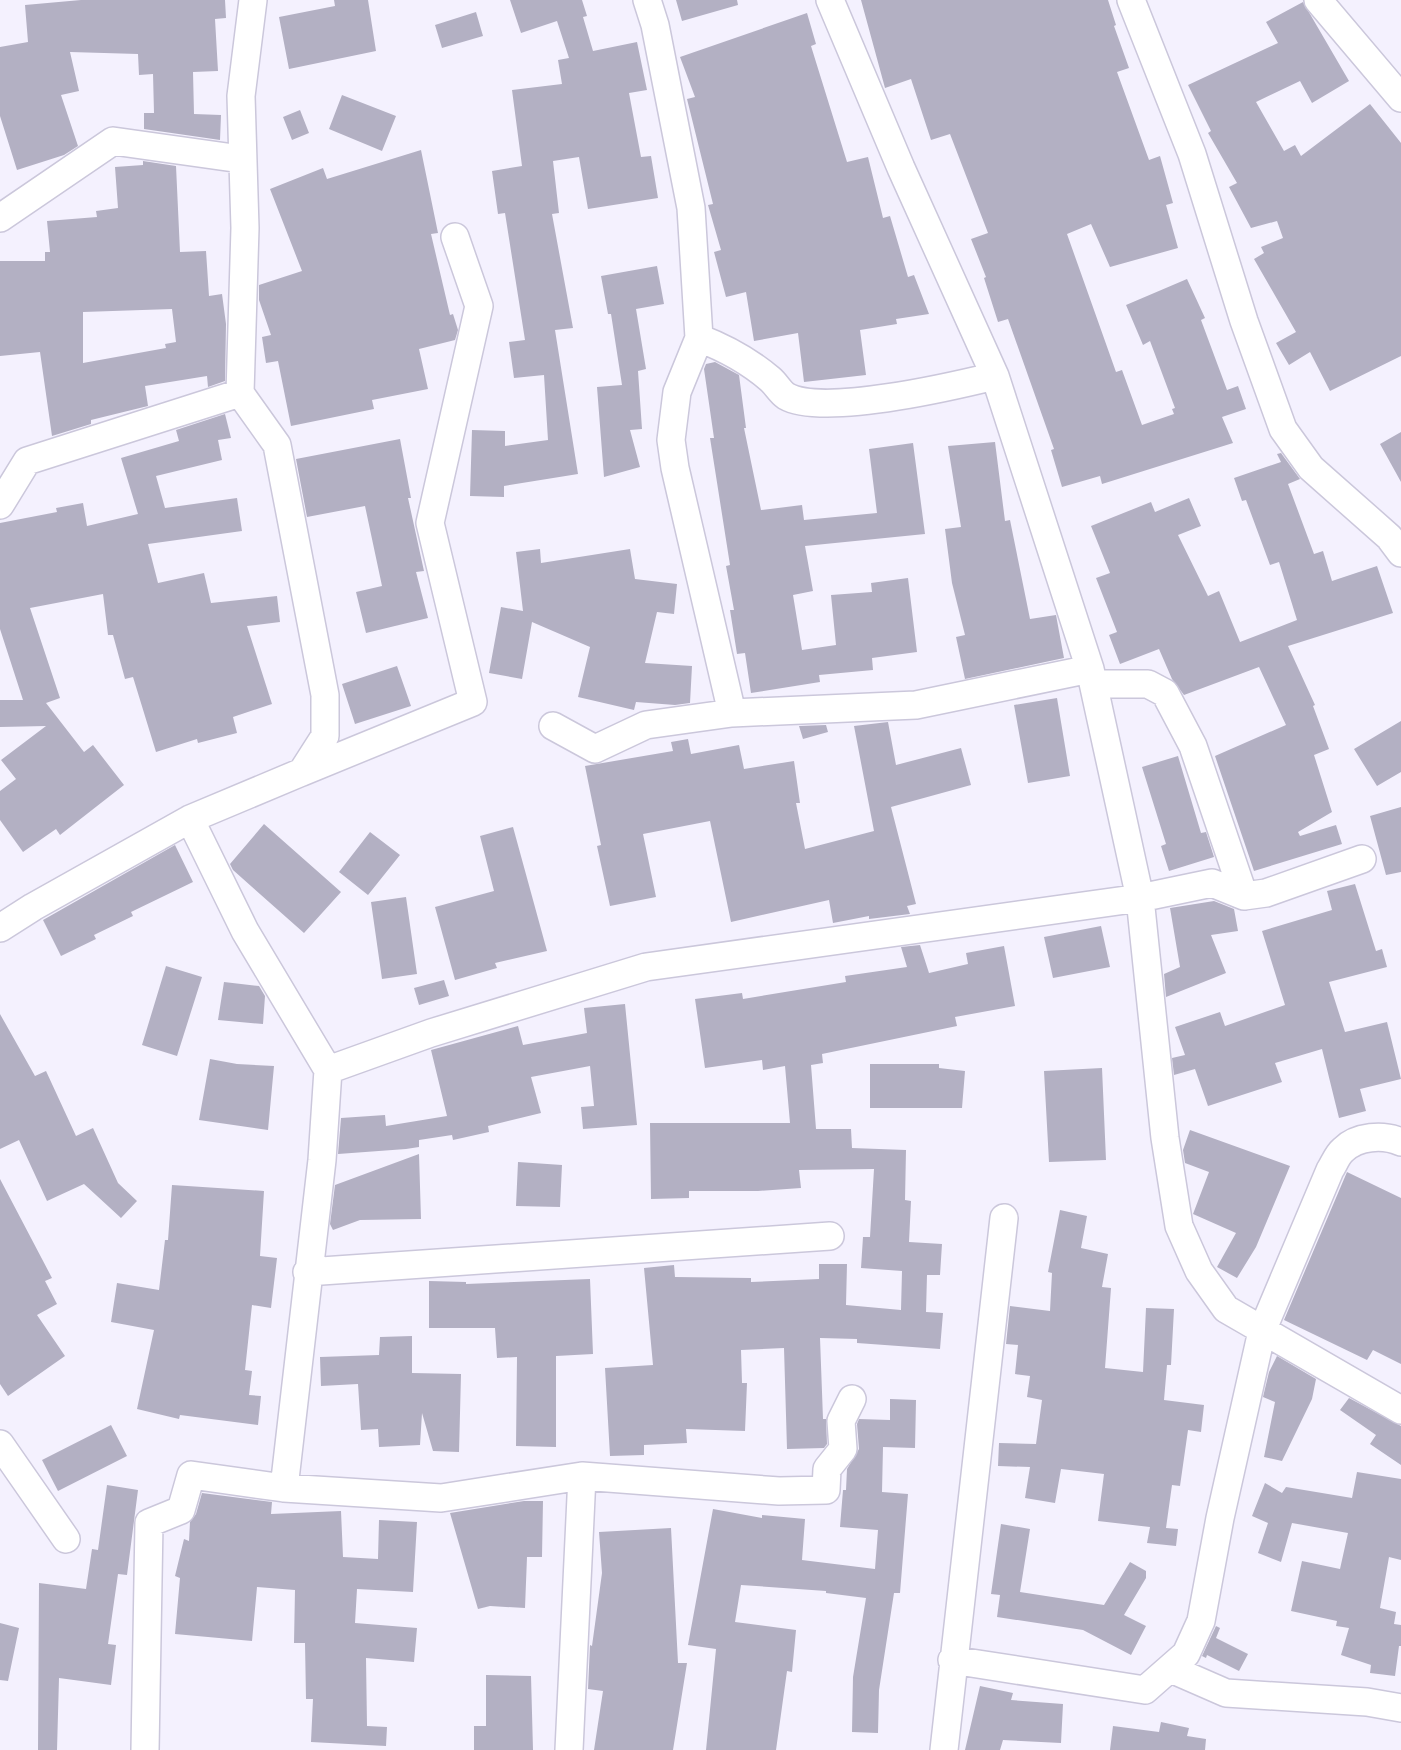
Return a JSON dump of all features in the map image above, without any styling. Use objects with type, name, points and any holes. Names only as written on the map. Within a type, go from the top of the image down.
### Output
[{"type":"street","points":[[253,0],[241,96],[241,159],[245,228],[240,393],[277,445],[325,695],[325,736],[302,772]]},
{"type":"street","points":[[647,0],[656,25],[691,208],[699,338],[677,392],[671,440],[675,468],[732,713]]},
{"type":"street","points":[[830,0],[901,168],[995,376],[1092,677],[1140,898],[1165,1138],[1179,1226],[1200,1271],[1226,1309],[1401,1410]]},
{"type":"street","points":[[1131,0],[1192,154],[1244,321],[1283,429],[1311,468],[1389,537],[1401,553]]},
{"type":"street","points":[[1318,0],[1401,98]]},
{"type":"street","points":[[0,218],[113,141],[241,159]]},
{"type":"street","points":[[0,928],[190,819],[473,702],[430,523],[479,306],[455,237]]},
{"type":"street","points":[[699,338],[728,350],[769,379],[786,396],[807,402],[860,401],[934,392],[995,376]]},
{"type":"street","points":[[0,505],[27,461],[240,393]]},
{"type":"street","points":[[553,726],[595,749],[646,725],[732,713],[916,705],[1092,677],[1148,684],[1165,693],[1193,746],[1244,896]]},
{"type":"street","points":[[190,819],[245,931],[328,1070],[322,1160],[307,1272],[284,1488]]},
{"type":"street","points":[[328,1070],[431,1034],[645,967],[1140,898],[1212,882],[1244,896],[1293,885],[1362,859]]},
{"type":"street","points":[[952,1660],[1145,1690],[1186,1654],[1201,1620],[1220,1518],[1262,1331],[1330,1170],[1342,1150],[1360,1138],[1394,1139],[1401,1142]]},
{"type":"street","points":[[944,1750],[952,1660],[1004,1218]]},
{"type":"street","points":[[307,1272],[830,1236]]},
{"type":"street","points":[[145,1750],[149,1523],[181,1510],[191,1475],[284,1488],[441,1498],[582,1476],[779,1491],[826,1490],[827,1469],[843,1449],[840,1420],[852,1399]]},
{"type":"street","points":[[0,1444],[66,1539]]},
{"type":"street","points":[[569,1750],[582,1476]]},
{"type":"street","points":[[1171,1669],[1226,1693],[1367,1702],[1401,1708]]},
{"type":"building","points":[[81,0],[225,0],[226,18],[215,19],[218,71],[193,72],[194,114],[221,115],[220,140],[144,129],[144,113],[154,113],[153,74],[139,75],[138,54],[70,52],[79,91],[61,95],[78,146],[64,155],[17,170],[0,116],[0,47],[28,42],[25,5]]},
{"type":"building","points":[[334,0],[368,0],[376,51],[289,69],[279,17],[335,6]]},
{"type":"building","points":[[510,0],[582,0],[587,16],[583,17],[593,51],[637,42],[647,90],[629,93],[641,157],[651,156],[658,198],[588,209],[579,157],[553,161],[559,213],[552,214],[573,328],[555,330],[578,474],[504,486],[504,497],[470,496],[472,430],[505,431],[505,446],[548,440],[544,375],[514,378],[509,342],[525,340],[505,213],[498,214],[492,171],[522,166],[512,90],[562,84],[558,60],[569,58],[557,21],[521,33]]},
{"type":"building","points":[[676,0],[737,0],[738,5],[682,21]]},
{"type":"building","points":[[861,0],[1108,0],[1116,25],[1114,26],[1129,68],[1117,72],[1149,160],[1160,156],[1173,203],[1166,205],[1178,248],[1110,267],[1091,224],[1067,234],[1116,372],[1122,370],[1142,425],[1174,414],[1172,409],[1175,408],[1150,341],[1143,345],[1126,305],[1187,279],[1205,318],[1201,320],[1227,390],[1238,386],[1246,409],[1222,417],[1233,443],[1102,484],[1100,476],[1062,487],[1051,450],[1054,449],[1008,319],[998,322],[984,278],[986,277],[971,239],[988,233],[950,134],[931,140],[911,79],[885,88]]},
{"type":"building","points":[[1303,2],[1349,81],[1312,103],[1300,81],[1256,102],[1284,151],[1295,145],[1301,156],[1370,104],[1401,143],[1401,356],[1330,391],[1310,352],[1289,365],[1276,343],[1296,332],[1254,259],[1264,253],[1261,247],[1283,238],[1277,221],[1251,228],[1229,187],[1237,183],[1208,133],[1211,131],[1188,85],[1278,43],[1266,22]]},
{"type":"building","points":[[476,12],[483,36],[442,48],[435,25]]},
{"type":"building","points":[[807,13],[816,44],[811,46],[847,162],[868,157],[883,218],[890,216],[908,277],[914,275],[929,314],[896,319],[897,324],[860,330],[866,375],[804,382],[798,333],[754,341],[746,292],[726,297],[714,252],[721,250],[708,205],[713,204],[687,99],[695,97],[680,57]]},
{"type":"building","points":[[342,95],[396,116],[382,151],[329,129]]},
{"type":"building","points":[[300,110],[309,133],[292,140],[283,117]]},
{"type":"building","points":[[421,150],[438,233],[431,234],[450,315],[453,314],[458,330],[455,340],[419,349],[428,389],[372,400],[374,409],[291,426],[278,361],[266,363],[262,337],[271,335],[259,300],[259,285],[302,271],[270,189],[323,168],[327,179]]},
{"type":"building","points":[[143,161],[176,166],[180,252],[206,251],[209,296],[222,294],[226,324],[225,381],[208,387],[207,376],[145,386],[148,406],[91,420],[91,424],[52,436],[40,352],[0,356],[0,261],[45,261],[45,252],[50,252],[47,221],[97,217],[96,211],[118,208],[115,167],[143,165]],"holes":[[[172,309],[176,342],[165,344],[166,348],[83,363],[83,312]]]},
{"type":"building","points":[[657,266],[664,304],[636,309],[646,369],[638,371],[642,429],[630,430],[640,467],[604,477],[597,387],[622,385],[611,314],[608,314],[601,276]]},
{"type":"building","points":[[715,362],[739,375],[746,428],[744,428],[761,510],[802,505],[804,520],[877,513],[869,449],[913,443],[925,534],[805,546],[813,591],[793,595],[802,650],[836,645],[831,595],[872,592],[871,583],[908,578],[917,652],[872,658],[873,670],[819,675],[820,682],[751,693],[745,653],[737,654],[730,610],[734,610],[726,566],[730,565],[710,438],[714,438],[704,369],[706,364]]},
{"type":"building","points":[[225,414],[231,438],[218,440],[222,460],[156,476],[165,508],[237,498],[242,531],[148,544],[158,583],[204,573],[211,603],[277,596],[280,622],[247,626],[272,704],[233,717],[237,733],[198,743],[197,739],[156,752],[133,677],[125,679],[113,635],[108,635],[103,594],[30,608],[60,698],[46,703],[84,752],[93,745],[124,785],[60,835],[56,829],[23,852],[0,820],[0,791],[16,779],[1,760],[46,726],[0,727],[0,700],[23,700],[0,629],[0,523],[57,512],[56,508],[83,503],[87,526],[138,514],[121,458],[179,441],[176,430]]},
{"type":"building","points":[[1401,432],[1401,482],[1380,444]]},
{"type":"building","points":[[400,439],[411,498],[408,498],[424,571],[416,572],[428,618],[366,633],[356,592],[382,586],[365,506],[307,517],[296,459]]},
{"type":"building","points":[[995,442],[1005,521],[1010,520],[1030,619],[1056,615],[1064,658],[965,679],[956,637],[965,635],[952,583],[945,529],[961,527],[948,446]]},
{"type":"building","points":[[1281,453],[1300,479],[1288,484],[1314,554],[1323,551],[1332,581],[1377,566],[1393,613],[1288,646],[1315,705],[1313,706],[1329,749],[1314,755],[1332,812],[1298,832],[1300,836],[1336,825],[1342,844],[1254,871],[1215,756],[1286,725],[1259,667],[1184,695],[1172,679],[1159,649],[1120,664],[1109,635],[1117,632],[1096,578],[1110,573],[1091,526],[1151,502],[1155,512],[1189,498],[1201,526],[1178,535],[1208,596],[1219,591],[1240,642],[1297,620],[1279,562],[1270,565],[1246,500],[1242,501],[1234,478],[1281,462],[1277,454]]},
{"type":"building","points":[[540,549],[541,563],[630,549],[635,579],[677,584],[674,614],[657,612],[645,663],[692,666],[690,703],[675,705],[636,702],[634,710],[578,697],[590,647],[532,622],[522,679],[489,673],[501,607],[523,611],[516,552]]},
{"type":"building","points":[[397,666],[411,706],[355,724],[342,684]]},
{"type":"building","points":[[1057,698],[1070,776],[1028,783],[1014,705]]},
{"type":"building","points":[[1401,721],[1401,772],[1377,786],[1354,749]]},
{"type":"building","points":[[888,722],[896,765],[961,748],[971,785],[891,807],[916,904],[907,906],[910,914],[869,919],[869,916],[833,923],[829,900],[731,922],[710,821],[643,834],[656,897],[610,906],[597,846],[601,845],[585,766],[673,751],[671,742],[688,739],[691,754],[739,745],[744,769],[794,761],[800,803],[796,803],[805,849],[874,831],[854,726]]},
{"type":"building","points":[[826,725],[828,732],[803,739],[799,726]]},
{"type":"building","points":[[1178,756],[1201,833],[1206,832],[1214,857],[1169,871],[1161,846],[1166,844],[1142,767]]},
{"type":"building","points":[[1401,807],[1401,872],[1386,875],[1370,816]]},
{"type":"building","points":[[264,824],[341,892],[304,933],[233,870],[230,864]]},
{"type":"building","points":[[513,827],[547,951],[495,963],[497,968],[455,980],[435,907],[494,891],[480,836]]},
{"type":"building","points":[[370,832],[400,855],[368,895],[339,872]]},
{"type":"building","points":[[175,845],[193,882],[131,912],[133,916],[94,935],[96,939],[61,956],[43,920]]},
{"type":"building","points":[[1355,884],[1376,951],[1382,949],[1387,967],[1329,982],[1345,1032],[1387,1022],[1401,1079],[1360,1089],[1366,1111],[1339,1118],[1322,1049],[1275,1063],[1282,1082],[1208,1106],[1195,1069],[1174,1075],[1172,1058],[1185,1055],[1175,1027],[1220,1012],[1225,1026],[1285,1005],[1262,931],[1332,910],[1327,891]]},
{"type":"building","points":[[406,897],[417,974],[382,979],[371,902]]},
{"type":"building","points":[[1214,901],[1234,909],[1238,931],[1211,935],[1226,973],[1166,997],[1164,974],[1180,967],[1170,908]]},
{"type":"building","points":[[1101,926],[1110,967],[1053,978],[1044,937]]},
{"type":"building","points":[[920,945],[929,973],[968,964],[966,953],[1004,946],[1015,1006],[955,1017],[957,1026],[822,1054],[823,1063],[811,1065],[816,1129],[851,1129],[852,1148],[906,1150],[905,1200],[911,1201],[909,1242],[942,1244],[940,1275],[927,1275],[926,1312],[943,1313],[940,1349],[857,1343],[857,1339],[820,1338],[823,1419],[826,1419],[827,1444],[824,1448],[787,1449],[784,1348],[741,1350],[742,1383],[747,1383],[745,1431],[686,1429],[687,1443],[644,1445],[644,1455],[610,1456],[605,1368],[653,1365],[644,1268],[674,1265],[675,1277],[751,1278],[751,1282],[819,1279],[819,1264],[847,1264],[846,1305],[901,1310],[902,1271],[861,1268],[863,1237],[870,1237],[874,1169],[799,1170],[801,1188],[758,1191],[689,1191],[689,1198],[651,1199],[650,1123],[790,1123],[785,1066],[763,1070],[762,1060],[705,1068],[695,999],[742,993],[743,999],[846,982],[845,976],[907,967],[901,947]]},
{"type":"building","points":[[166,966],[202,977],[177,1056],[142,1045]]},
{"type":"building","points":[[444,980],[449,996],[419,1005],[414,988]]},
{"type":"building","points":[[224,982],[259,986],[265,996],[263,1024],[218,1020]]},
{"type":"building","points":[[625,1004],[637,1125],[583,1129],[581,1107],[594,1106],[590,1066],[531,1077],[541,1113],[488,1126],[489,1132],[453,1140],[452,1135],[419,1140],[419,1147],[406,1149],[338,1154],[341,1118],[385,1115],[386,1126],[447,1116],[431,1050],[518,1026],[523,1045],[587,1033],[584,1008]]},
{"type":"building","points":[[0,1014],[35,1076],[46,1071],[76,1136],[93,1128],[118,1183],[137,1201],[121,1218],[84,1184],[47,1201],[19,1140],[0,1149]]},
{"type":"building","points":[[210,1059],[237,1064],[274,1066],[268,1130],[199,1120]]},
{"type":"building","points":[[870,1064],[939,1064],[939,1068],[965,1071],[962,1108],[870,1108]]},
{"type":"building","points":[[1102,1068],[1106,1160],[1049,1162],[1044,1071]]},
{"type":"building","points":[[1190,1130],[1290,1166],[1256,1247],[1237,1278],[1217,1267],[1236,1233],[1193,1214],[1209,1172],[1185,1163],[1183,1150]]},
{"type":"building","points":[[419,1154],[421,1219],[360,1220],[333,1230],[330,1224],[335,1185]]},
{"type":"building","points":[[518,1162],[562,1165],[560,1207],[516,1206]]},
{"type":"building","points":[[1347,1172],[1401,1198],[1401,1364],[1373,1350],[1367,1360],[1284,1320]]},
{"type":"building","points":[[0,1179],[52,1278],[45,1281],[57,1304],[37,1315],[65,1356],[8,1396],[0,1384]]},
{"type":"building","points":[[172,1185],[264,1191],[260,1256],[277,1258],[271,1308],[252,1305],[245,1370],[252,1371],[249,1395],[261,1396],[258,1425],[180,1415],[179,1419],[137,1409],[154,1330],[111,1322],[117,1283],[159,1290],[165,1240],[168,1240]]},
{"type":"building","points":[[1060,1210],[1087,1216],[1081,1248],[1108,1254],[1102,1287],[1111,1288],[1105,1368],[1143,1372],[1146,1308],[1174,1309],[1171,1365],[1167,1365],[1164,1400],[1204,1405],[1201,1432],[1188,1430],[1180,1486],[1172,1485],[1166,1528],[1178,1529],[1176,1546],[1147,1543],[1150,1527],[1098,1521],[1104,1474],[1061,1469],[1055,1503],[1025,1498],[1030,1467],[998,1466],[999,1443],[1036,1444],[1042,1400],[1027,1397],[1030,1376],[1015,1374],[1018,1345],[1006,1344],[1010,1306],[1050,1311],[1052,1273],[1048,1272]]},
{"type":"building","points":[[590,1279],[593,1354],[556,1356],[556,1447],[516,1446],[517,1357],[497,1358],[495,1328],[429,1328],[429,1281],[466,1282],[466,1284]]},
{"type":"building","points":[[412,1336],[412,1373],[461,1374],[459,1452],[433,1451],[422,1413],[420,1445],[379,1447],[378,1429],[361,1430],[358,1384],[321,1386],[320,1357],[379,1355],[380,1337]]},
{"type":"building","points":[[1277,1356],[1316,1379],[1312,1399],[1282,1461],[1264,1457],[1275,1402],[1263,1397],[1269,1372]]},
{"type":"building","points":[[1349,1398],[1401,1426],[1401,1465],[1370,1444],[1376,1435],[1340,1410]]},
{"type":"building","points":[[890,1399],[916,1400],[915,1448],[883,1447],[882,1492],[908,1494],[900,1593],[894,1593],[879,1690],[878,1733],[852,1732],[853,1677],[866,1598],[826,1593],[826,1591],[741,1585],[735,1622],[796,1630],[792,1672],[787,1671],[776,1750],[706,1750],[716,1649],[688,1645],[713,1509],[762,1518],[762,1515],[805,1519],[802,1560],[875,1569],[878,1530],[840,1527],[843,1490],[846,1490],[847,1469],[859,1449],[857,1424],[859,1419],[890,1420]]},
{"type":"building","points":[[111,1425],[127,1456],[58,1491],[42,1460]]},
{"type":"building","points":[[1357,1472],[1401,1479],[1401,1560],[1389,1557],[1380,1608],[1396,1612],[1394,1624],[1401,1625],[1401,1646],[1399,1646],[1395,1676],[1370,1673],[1371,1665],[1341,1655],[1349,1628],[1336,1626],[1337,1621],[1291,1611],[1302,1561],[1340,1569],[1348,1533],[1292,1523],[1281,1562],[1258,1553],[1268,1523],[1252,1516],[1265,1483],[1282,1493],[1286,1487],[1352,1498]]},
{"type":"building","points":[[107,1485],[138,1490],[127,1575],[118,1574],[108,1644],[116,1645],[111,1685],[59,1678],[57,1750],[38,1750],[39,1583],[86,1589],[92,1549],[98,1550]]},
{"type":"building","points":[[202,1493],[272,1502],[271,1514],[341,1511],[343,1557],[378,1559],[379,1520],[417,1522],[413,1592],[357,1589],[355,1623],[417,1628],[414,1662],[366,1658],[367,1726],[387,1727],[386,1746],[311,1742],[313,1699],[306,1699],[305,1643],[294,1643],[295,1590],[257,1587],[252,1641],[175,1634],[180,1578],[175,1576],[184,1539],[189,1541],[190,1522],[196,1514]]},
{"type":"building","points":[[524,1501],[543,1501],[542,1557],[527,1557],[525,1608],[490,1606],[478,1609],[450,1513]]},
{"type":"building","points":[[1001,1524],[1030,1529],[1020,1592],[1104,1605],[1130,1562],[1146,1571],[1146,1578],[1124,1615],[1146,1626],[1131,1655],[1083,1630],[997,1617],[1000,1595],[991,1594]]},
{"type":"building","points":[[671,1528],[678,1663],[687,1663],[673,1750],[594,1750],[603,1691],[588,1689],[590,1645],[592,1646],[602,1573],[599,1532]]},
{"type":"building","points":[[0,1623],[19,1628],[8,1681],[0,1680]]},
{"type":"building","points":[[1216,1626],[1220,1628],[1216,1638],[1248,1654],[1239,1671],[1207,1655],[1206,1658],[1202,1656]]},
{"type":"building","points":[[486,1675],[531,1676],[533,1750],[474,1750],[474,1726],[486,1726]]},
{"type":"building","points":[[980,1686],[1013,1693],[1011,1700],[1063,1704],[1061,1743],[1003,1740],[1000,1750],[965,1750]]},
{"type":"building","points":[[1161,1722],[1189,1728],[1187,1736],[1206,1739],[1205,1750],[1110,1750],[1113,1726],[1159,1732]]}]
